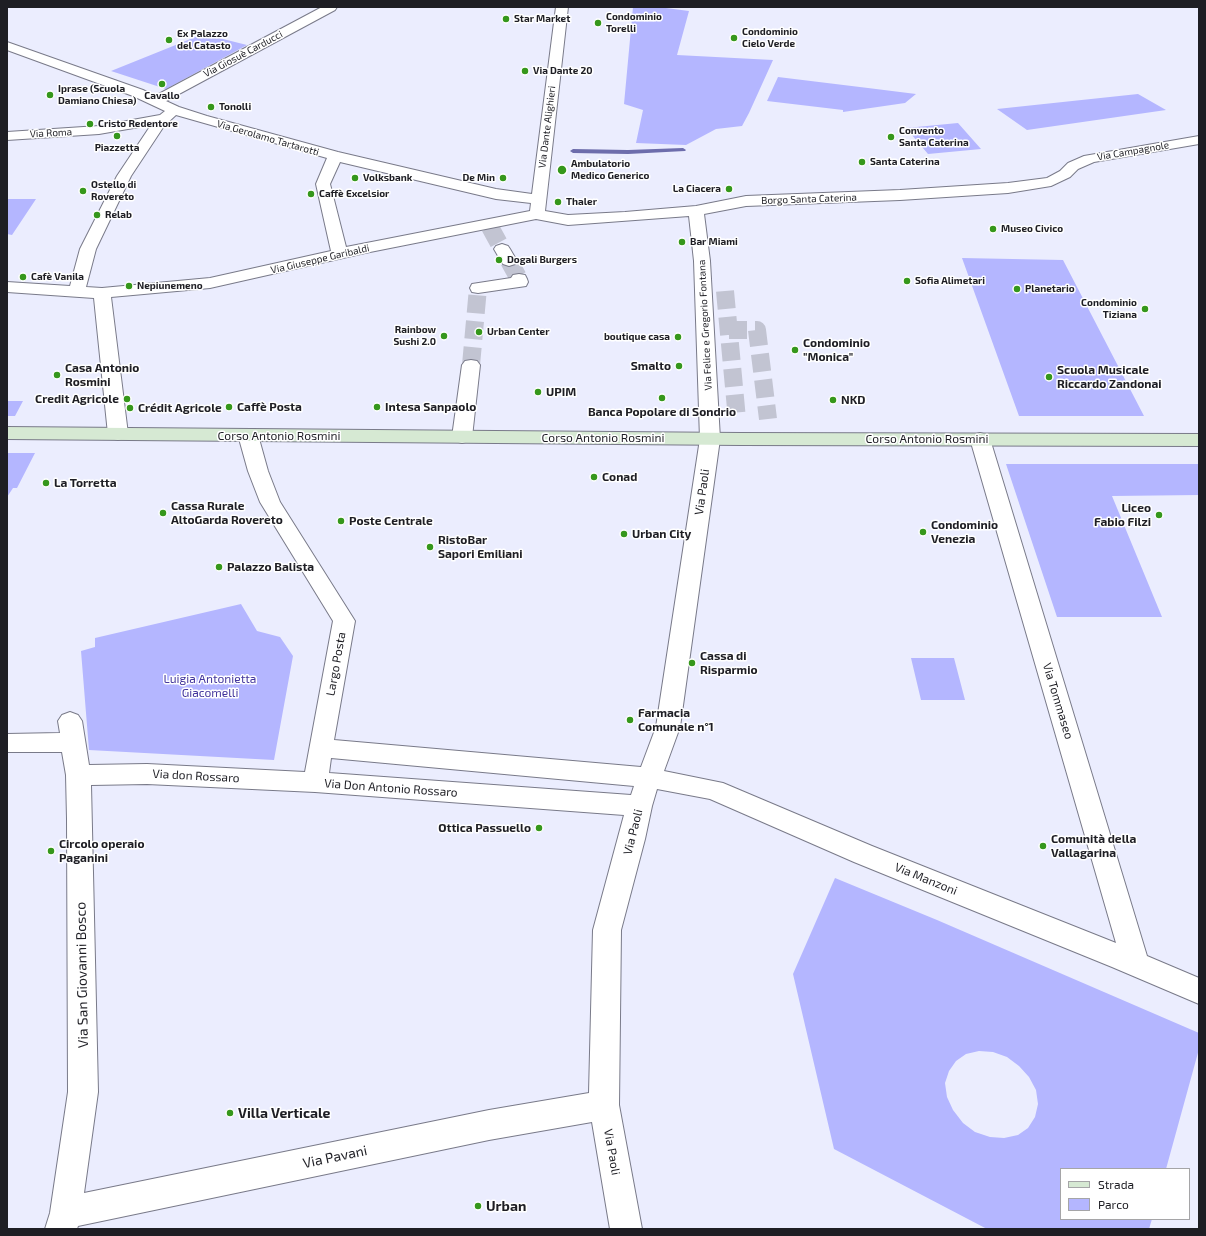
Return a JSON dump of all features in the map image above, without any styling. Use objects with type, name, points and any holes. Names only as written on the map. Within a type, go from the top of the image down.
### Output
[{"type":"main road","name":"Corso Antonio Rosmini","points":[[7,433],[710,439],[1199,440]]},
{"type":"street","name":"Via Giosuè Carducci","points":[[155,101],[331,7]]},
{"type":"street","name":"Via Dante Alighieri","points":[[537,206],[562,7]]},
{"type":"street","name":"Via Gerolamo Tartarotti","points":[[7,46],[138,93],[155,101],[170,114],[202,119],[335,156],[496,194],[537,206]]},
{"type":"street","name":"Via Roma","points":[[7,136],[99,130],[170,114]]},
{"type":"street","points":[[77,290],[88,249],[124,176],[159,123],[170,114]]},
{"type":"street","name":"Via Campagnole","points":[[1050,182],[1065,174],[1073,166],[1089,159],[1199,140]]},
{"type":"street","points":[[335,156],[323,184],[340,254]]},
{"type":"street","name":"Borgo Santa Caterina","points":[[537,206],[568,220],[696,211],[746,201],[900,195],[1008,188],[1050,182]]},
{"type":"street","name":"Via Giuseppe Garibaldi","points":[[7,287],[77,290],[102,293],[210,283],[340,254],[490,226],[537,206]]},
{"type":"street","name":"Via Felice e Gregorio Fontana","points":[[696,211],[702,261],[710,439]]},
{"type":"street","points":[[478,288],[520,282],[520,279]]},
{"type":"street","points":[[102,293],[118,434]]},
{"type":"street","points":[[462,437],[471,365]]},
{"type":"street","name":"Largo Posta","points":[[248,435],[258,471],[270,502],[344,621],[321,748]]},
{"type":"street","name":"Via Paoli","points":[[626,1229],[604,1105],[607,930],[632,840],[639,806],[668,727],[710,439]]},
{"type":"street","name":"Via Tommaseo","points":[[980,439],[1136,964]]},
{"type":"street","name":"Via San Giovanni Bosco","points":[[7,743],[71,731],[78,775],[80,819],[83,1092],[63,1221]]},
{"type":"street","points":[[321,748],[649,778]]},
{"type":"street","name":"Via Don Antonio Rossaro","points":[[321,748],[315,782],[639,806]]},
{"type":"street","name":"Via don Rossaro","points":[[78,775],[147,774],[315,782]]},
{"type":"street","name":"Via Manzoni","points":[[649,778],[714,790],[863,854],[1136,964],[1199,991]]},
{"type":"street","name":"Via Pavani","points":[[63,1221],[481,1127],[604,1105]]},
{"type":"green space","points":[[633,7],[658,7],[689,11],[677,55],[773,60],[742,126],[716,129],[686,145],[636,143],[643,110],[624,104]]},
{"type":"green space","points":[[203,34],[247,45],[166,89],[111,71]]},
{"type":"green space","points":[[778,77],[916,94],[905,103],[843,112],[843,110],[767,101]]},
{"type":"green space","points":[[1138,94],[1166,110],[1027,130],[997,109]]},
{"type":"green space","points":[[958,123],[981,149],[928,154],[906,128]]},
{"type":"green space","points":[[7,199],[36,199],[12,235],[7,234]]},
{"type":"green space","points":[[962,258],[1063,260],[1144,416],[1019,416]]},
{"type":"green space","points":[[7,401],[23,401],[15,416],[7,416]]},
{"type":"green space","points":[[7,453],[35,453],[17,488],[13,488],[7,497]]},
{"type":"green space","points":[[1006,464],[1199,464],[1199,495],[1112,496],[1162,617],[1057,617]]},
{"type":"green space","name":"Luigia Antonietta Giacomelli","points":[[241,604],[257,631],[280,637],[293,656],[274,760],[89,750],[81,651],[95,647],[95,638]]},
{"type":"green space","points":[[911,658],[954,658],[965,700],[921,700]]},
{"type":"green space","points":[[835,878],[937,920],[1199,1033],[1199,1049],[1166,1168],[1060,1168],[1060,1220],[1152,1220],[1149,1229],[987,1229],[834,1149],[793,974]],"holes":[[[979,1051],[993,1052],[1007,1057],[1019,1066],[1029,1077],[1036,1090],[1038,1104],[1035,1117],[1028,1128],[1018,1135],[1004,1138],[990,1137],[975,1132],[963,1123],[953,1110],[947,1097],[945,1083],[949,1071],[956,1061],[966,1054]]]},
{"type":"waterway","points":[[573,151],[628,152],[683,150]]},
{"type":"tunnel","points":[[490,227],[502,249]]},
{"type":"tunnel","points":[[509,261],[519,279]]},
{"type":"tunnel","points":[[471,365],[478,288]]},
{"type":"tunnel","points":[[725,291],[737,419]]},
{"type":"tunnel","points":[[729,330],[757,330],[768,419]]},
{"type":"place","name":"Star Market","points":[[506,19]]},
{"type":"place","name":"Condominio Torelli","points":[[598,23]]},
{"type":"place","name":"Condominio Cielo Verde","points":[[734,38]]},
{"type":"place","name":"Ex Palazzo del Catasto","points":[[169,40]]},
{"type":"place","name":"Via Dante 20","points":[[525,71]]},
{"type":"place","name":"Cavallo","points":[[162,84]]},
{"type":"place","name":"Iprase (Scuola Damiano Chiesa)","points":[[50,95]]},
{"type":"place","name":"Tonolli","points":[[211,107]]},
{"type":"place","name":"Cristo Redentore","points":[[90,124]]},
{"type":"place","name":"Piazzetta","points":[[117,136]]},
{"type":"place","name":"Convento Santa Caterina","points":[[891,137]]},
{"type":"place","name":"Santa Caterina","points":[[862,162]]},
{"type":"place","name":"Ambulatorio Medico Generico","points":[[562,170]]},
{"type":"place","name":"Volksbank","points":[[355,178]]},
{"type":"place","name":"De Min","points":[[503,178]]},
{"type":"place","name":"La Ciacera","points":[[729,189]]},
{"type":"place","name":"Ostello di Rovereto","points":[[83,191]]},
{"type":"place","name":"Caffè Excelsior","points":[[311,194]]},
{"type":"place","name":"Thaler","points":[[558,202]]},
{"type":"place","name":"Relab","points":[[97,215]]},
{"type":"place","name":"Museo Civico","points":[[993,229]]},
{"type":"place","name":"Bar Miami","points":[[682,242]]},
{"type":"place","name":"Dogali Burgers","points":[[499,260]]},
{"type":"place","name":"Cafè Vanila","points":[[23,277]]},
{"type":"place","name":"Sofia Alimetari","points":[[907,281]]},
{"type":"place","name":"Nepiunemeno","points":[[129,286]]},
{"type":"place","name":"Planetario","points":[[1017,289]]},
{"type":"place","name":"Condominio Tiziana","points":[[1145,309]]},
{"type":"place","name":"Urban Center","points":[[479,332]]},
{"type":"place","name":"Rainbow Sushi 2.0","points":[[444,336]]},
{"type":"place","name":"boutique casa","points":[[678,337]]},
{"type":"place","name":"Condominio \"Monica\"","points":[[795,350]]},
{"type":"place","name":"Smalto","points":[[679,366]]},
{"type":"place","name":"Casa Antonio Rosmini","points":[[57,375]]},
{"type":"place","name":"Scuola Musicale Riccardo Zandonai","points":[[1049,377]]},
{"type":"place","name":"UPIM","points":[[538,392]]},
{"type":"place","name":"Banca Popolare di Sondrio","points":[[662,398]]},
{"type":"place","name":"Credit Agricole","points":[[127,399]]},
{"type":"place","name":"NKD","points":[[833,400]]},
{"type":"place","name":"Caffè Posta","points":[[229,407]]},
{"type":"place","name":"Intesa Sanpaolo","points":[[377,407]]},
{"type":"place","name":"Crédit Agricole","points":[[130,408]]},
{"type":"place","name":"Conad","points":[[594,477]]},
{"type":"place","name":"La Torretta","points":[[46,483]]},
{"type":"place","name":"Cassa Rurale AltoGarda Rovereto","points":[[163,513]]},
{"type":"place","name":"Liceo Fabio Filzi","points":[[1159,515]]},
{"type":"place","name":"Poste Centrale","points":[[341,521]]},
{"type":"place","name":"Condominio Venezia","points":[[923,532]]},
{"type":"place","name":"Urban City","points":[[624,534]]},
{"type":"place","name":"RistoBar Sapori Emiliani","points":[[430,547]]},
{"type":"place","name":"Palazzo Balista","points":[[219,567]]},
{"type":"place","name":"Cassa di Risparmio","points":[[692,663]]},
{"type":"place","name":"Farmacia Comunale n°1","points":[[630,720]]},
{"type":"place","name":"Ottica Passuello","points":[[539,828]]},
{"type":"place","name":"Comunità della Vallagarina","points":[[1043,846]]},
{"type":"place","name":"Circolo operaio Paganini","points":[[51,851]]},
{"type":"place","name":"Villa Verticale","points":[[230,1113]]},
{"type":"place","name":"Urban","points":[[478,1206]]}]
